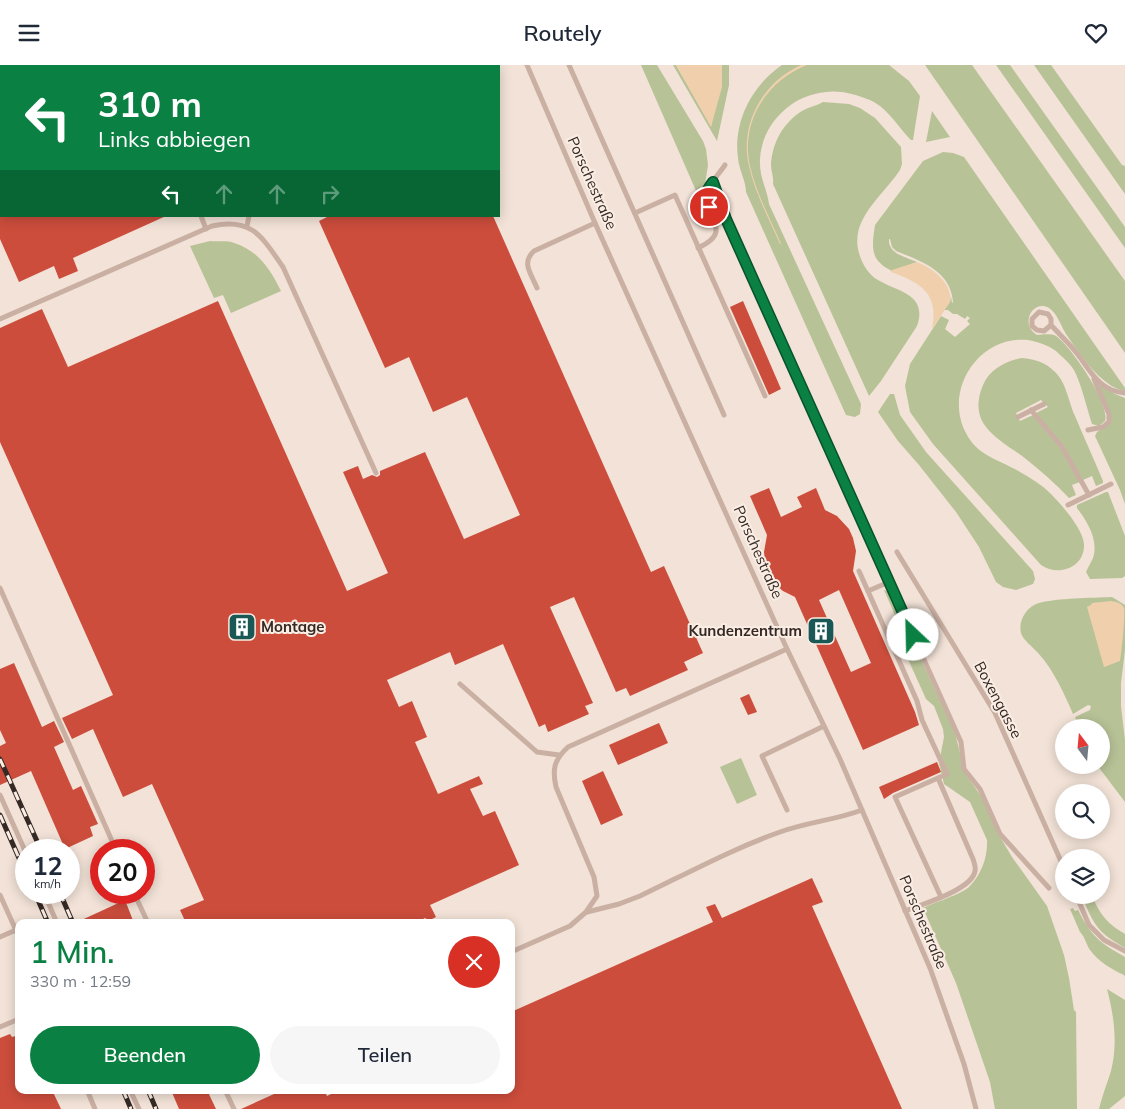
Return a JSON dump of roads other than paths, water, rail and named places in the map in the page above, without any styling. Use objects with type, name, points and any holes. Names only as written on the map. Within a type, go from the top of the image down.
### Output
[{"type":"lane","name":"Porschestraße","points":[[527,65],[595,223],[787,649],[862,810],[930,968],[969,1080],[976,1109]]},
{"type":"lane","points":[[569,65],[724,415]]},
{"type":"lane","points":[[698,248],[711,242],[716,236],[717,230],[706,200],[707,191],[726,165]]},
{"type":"lane","points":[[713,182],[726,219],[961,743],[964,769],[980,789],[1000,834],[1049,888]]},
{"type":"lane","points":[[634,213],[675,195],[765,396]]},
{"type":"lane","points":[[201,217],[206,229]]},
{"type":"lane","points":[[247,226],[249,217]]},
{"type":"lane","points":[[537,288],[526,261],[528,256],[534,251],[595,223]]},
{"type":"lane","points":[[0,319],[206,229],[220,224],[247,226],[256,231],[267,242],[283,267],[376,473]]},
{"type":"lane","points":[[1051,325],[1075,351],[1094,378],[1109,414],[1109,422],[1103,427],[1088,430]]},
{"type":"lane","points":[[1094,378],[1116,392],[1125,393]]},
{"type":"lane","points":[[1018,417],[1044,404]]},
{"type":"lane","points":[[1031,410],[1062,447],[1089,495]]},
{"type":"lane","points":[[1068,505],[1111,484]]},
{"type":"lane","name":"Boxengasse","points":[[896,552],[995,713],[1056,849]]},
{"type":"lane","points":[[859,571],[917,701],[922,720],[947,774],[895,797],[941,897]]},
{"type":"lane","points":[[868,591],[889,582]]},
{"type":"lane","points":[[0,588],[111,839]]},
{"type":"lane","points":[[515,950],[570,926],[586,912],[597,896],[594,877],[556,787],[554,776],[555,764],[559,755],[568,747],[787,649]]},
{"type":"lane","points":[[460,684],[537,752],[559,755]]},
{"type":"lane","points":[[787,809],[762,755],[824,726]]},
{"type":"lane","points":[[905,911],[962,888],[971,879],[975,871],[973,859],[938,778]]},
{"type":"lane","points":[[0,795],[20,839]]},
{"type":"lane","points":[[586,912],[640,896],[780,832],[862,810]]},
{"type":"lane","points":[[0,895],[15,928]]},
{"type":"lane","points":[[49,904],[55,919]]},
{"type":"lane","points":[[139,904],[146,919]]},
{"type":"lane","points":[[1080,904],[1090,925],[1104,940],[1125,951]]},
{"type":"lane","points":[[0,937],[15,930]]},
{"type":"lane","points":[[0,1027],[15,1021]]},
{"type":"lane","points":[[89,1094],[95,1109]]},
{"type":"lane","points":[[132,1094],[139,1109]]},
{"type":"lane","points":[[227,1094],[234,1109]]},
{"type":"railway","points":[[0,759],[36,839]]},
{"type":"railway","points":[[0,815],[15,849]]},
{"type":"railway","points":[[40,904],[46,919]]},
{"type":"railway","points":[[65,904],[71,919]]},
{"type":"railway","points":[[125,1094],[131,1109]]},
{"type":"railway","points":[[150,1094],[156,1109]]},
{"type":"place","name":"Montage","points":[[242,627]]},
{"type":"place","name":"Kundenzentrum","points":[[821,631]]}]
